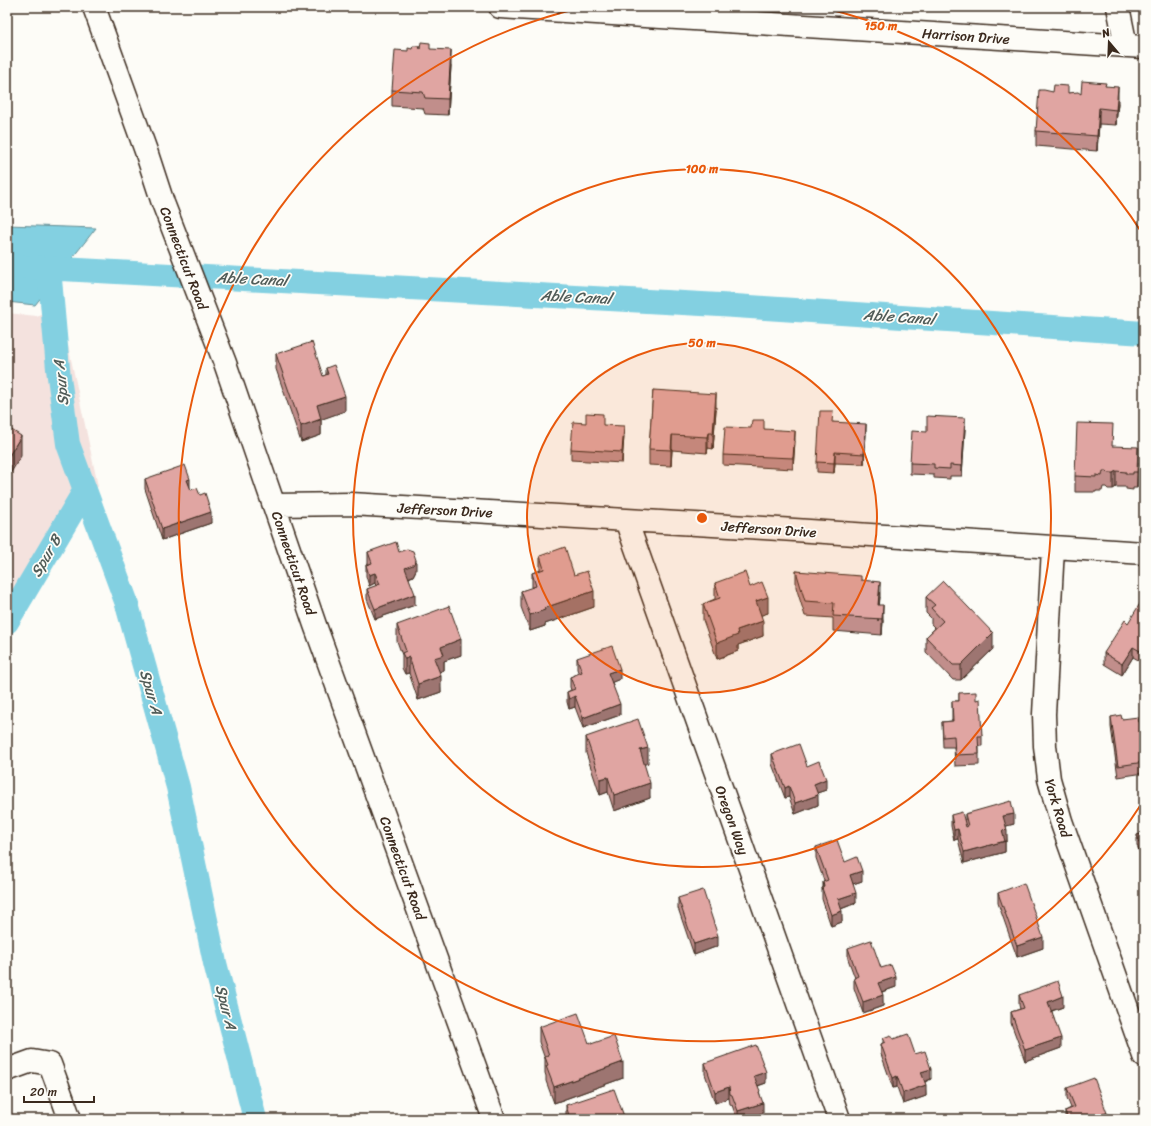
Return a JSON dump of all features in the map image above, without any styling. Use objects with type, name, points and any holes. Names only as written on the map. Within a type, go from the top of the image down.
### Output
[{"type":"street","name":"Connecticut Road","points":[[94,7],[146,151],[163,203],[225,363],[316,625],[494,1119]]},
{"type":"street","name":"Harrison Drive","points":[[500,7],[607,10],[1135,46]]},
{"type":"street","points":[[1118,7],[1135,46]]},
{"type":"street","name":"Jefferson Drive","points":[[274,505],[350,504],[1144,553]]},
{"type":"street","name":"Oregon Way","points":[[626,520],[839,1119]]},
{"type":"street","name":"York Road","points":[[1053,548],[1044,706],[1048,779],[1061,821],[1144,1056]]},
{"type":"street","points":[[7,1070],[32,1061],[50,1064],[70,1119]]},
{"type":"shaded area","points":[[55,298],[58,298],[98,486],[7,639],[7,313],[37,316],[42,313]]},
{"type":"water","points":[[7,225],[96,228],[35,305],[7,302]]},
{"type":"building","points":[[421,42],[430,43],[430,49],[451,50],[448,99],[425,98],[423,92],[392,90],[395,50],[408,51],[408,48],[412,49],[413,46],[419,46],[420,49]]},
{"type":"building","points":[[1082,81],[1106,83],[1105,86],[1118,87],[1116,110],[1099,108],[1097,136],[1036,131],[1039,90],[1053,92],[1054,85],[1068,86],[1068,93],[1078,92],[1081,94]]},
{"type":"building","points":[[312,342],[323,376],[328,374],[326,368],[334,365],[345,396],[317,405],[321,419],[301,426],[276,354]]},
{"type":"building","points":[[653,390],[716,394],[713,433],[708,433],[707,437],[672,435],[671,450],[649,449]]},
{"type":"building","points":[[820,411],[833,411],[832,422],[866,424],[864,454],[835,452],[834,463],[817,462]]},
{"type":"building","points":[[586,413],[603,414],[603,425],[624,426],[622,452],[571,449],[573,422],[586,423]]},
{"type":"building","points":[[927,416],[965,418],[962,466],[950,465],[950,469],[934,468],[934,464],[910,463],[912,431],[927,432]]},
{"type":"building","points":[[752,420],[764,420],[764,429],[795,431],[793,458],[723,455],[725,427],[751,428]]},
{"type":"building","points":[[1077,423],[1113,424],[1112,446],[1138,447],[1137,472],[1133,472],[1133,474],[1126,474],[1126,472],[1116,471],[1113,473],[1108,473],[1103,471],[1102,476],[1075,476]]},
{"type":"building","points":[[7,427],[21,436],[7,459]]},
{"type":"building","points":[[185,465],[190,479],[187,480],[191,490],[197,488],[200,495],[205,493],[211,512],[162,529],[145,479]]},
{"type":"building","points":[[396,542],[399,552],[407,549],[413,551],[416,560],[413,565],[405,568],[415,594],[375,609],[367,589],[380,584],[375,573],[369,575],[366,565],[372,563],[368,552]]},
{"type":"building","points":[[565,547],[574,575],[587,571],[594,591],[544,608],[545,610],[530,615],[521,591],[536,586],[532,573],[544,569],[540,556]]},
{"type":"building","points":[[796,571],[861,576],[861,580],[880,582],[878,605],[883,605],[882,619],[833,616],[834,603],[805,601]]},
{"type":"building","points":[[745,572],[750,587],[762,582],[768,597],[756,601],[763,621],[737,630],[738,635],[717,643],[703,604],[720,598],[715,583]]},
{"type":"building","points":[[943,581],[993,633],[961,665],[953,665],[926,637],[943,621],[931,608],[935,605],[926,597]]},
{"type":"building","points":[[1141,602],[1144,604],[1144,644],[1140,651],[1133,647],[1122,664],[1104,653],[1125,620],[1128,623]]},
{"type":"building","points":[[449,606],[461,639],[441,647],[444,655],[434,658],[441,676],[418,684],[409,657],[405,659],[402,653],[406,651],[397,625]]},
{"type":"building","points":[[612,646],[620,669],[608,673],[620,704],[583,718],[575,696],[569,699],[567,692],[575,689],[570,677],[582,672],[577,658]]},
{"type":"building","points":[[976,692],[976,700],[980,699],[982,736],[978,736],[979,754],[955,755],[954,736],[943,737],[942,722],[953,721],[952,701],[959,701],[959,693]]},
{"type":"building","points":[[1121,715],[1122,719],[1138,717],[1139,722],[1144,721],[1144,741],[1142,742],[1144,762],[1118,766],[1111,717]]},
{"type":"building","points":[[638,719],[648,748],[640,750],[650,783],[614,795],[608,777],[600,779],[586,737]]},
{"type":"building","points":[[799,744],[807,766],[819,761],[826,779],[814,784],[818,795],[795,803],[789,786],[785,788],[772,754]]},
{"type":"building","points":[[1011,801],[1014,814],[1003,816],[1007,830],[1002,831],[1005,841],[964,852],[958,829],[954,830],[951,815],[962,812],[966,827],[968,826],[965,814]]},
{"type":"building","points":[[1144,833],[1144,854],[1137,835]]},
{"type":"building","points":[[837,840],[845,862],[857,857],[862,871],[850,875],[856,893],[838,899],[842,911],[831,915],[822,888],[824,887],[823,882],[828,880],[816,847]]},
{"type":"building","points":[[1024,883],[1043,937],[1017,946],[998,893]]},
{"type":"building","points":[[703,890],[718,936],[694,944],[678,898]]},
{"type":"building","points":[[871,940],[881,968],[891,965],[896,977],[878,983],[883,995],[863,1002],[854,978],[858,976],[848,948]]},
{"type":"building","points":[[1058,981],[1063,996],[1048,1002],[1061,1038],[1025,1050],[1011,1012],[1024,1008],[1019,995]]},
{"type":"building","points":[[578,1013],[589,1043],[591,1042],[591,1044],[614,1036],[623,1062],[554,1087],[546,1066],[548,1065],[545,1057],[549,1055],[539,1027]]},
{"type":"building","points":[[908,1034],[915,1054],[925,1051],[931,1069],[921,1072],[926,1085],[903,1093],[897,1076],[893,1078],[881,1044],[885,1042],[883,1038],[891,1035],[893,1039]]},
{"type":"building","points":[[756,1045],[766,1072],[754,1076],[763,1103],[738,1111],[732,1095],[730,1094],[729,1087],[715,1092],[705,1063]]},
{"type":"building","points":[[1094,1078],[1107,1113],[1103,1114],[1105,1119],[1068,1119],[1065,1111],[1075,1107],[1067,1088]]},
{"type":"building","points":[[614,1089],[625,1119],[570,1119],[566,1105]]},
{"type":"waterway","name":"Able Canal","points":[[7,266],[720,305],[1144,333]]},
{"type":"waterway","name":"Spur A","points":[[49,268],[58,369],[68,444],[126,601],[178,787],[215,963],[255,1119]]},
{"type":"waterway","name":"Spur B","points":[[7,622],[85,490]]}]
